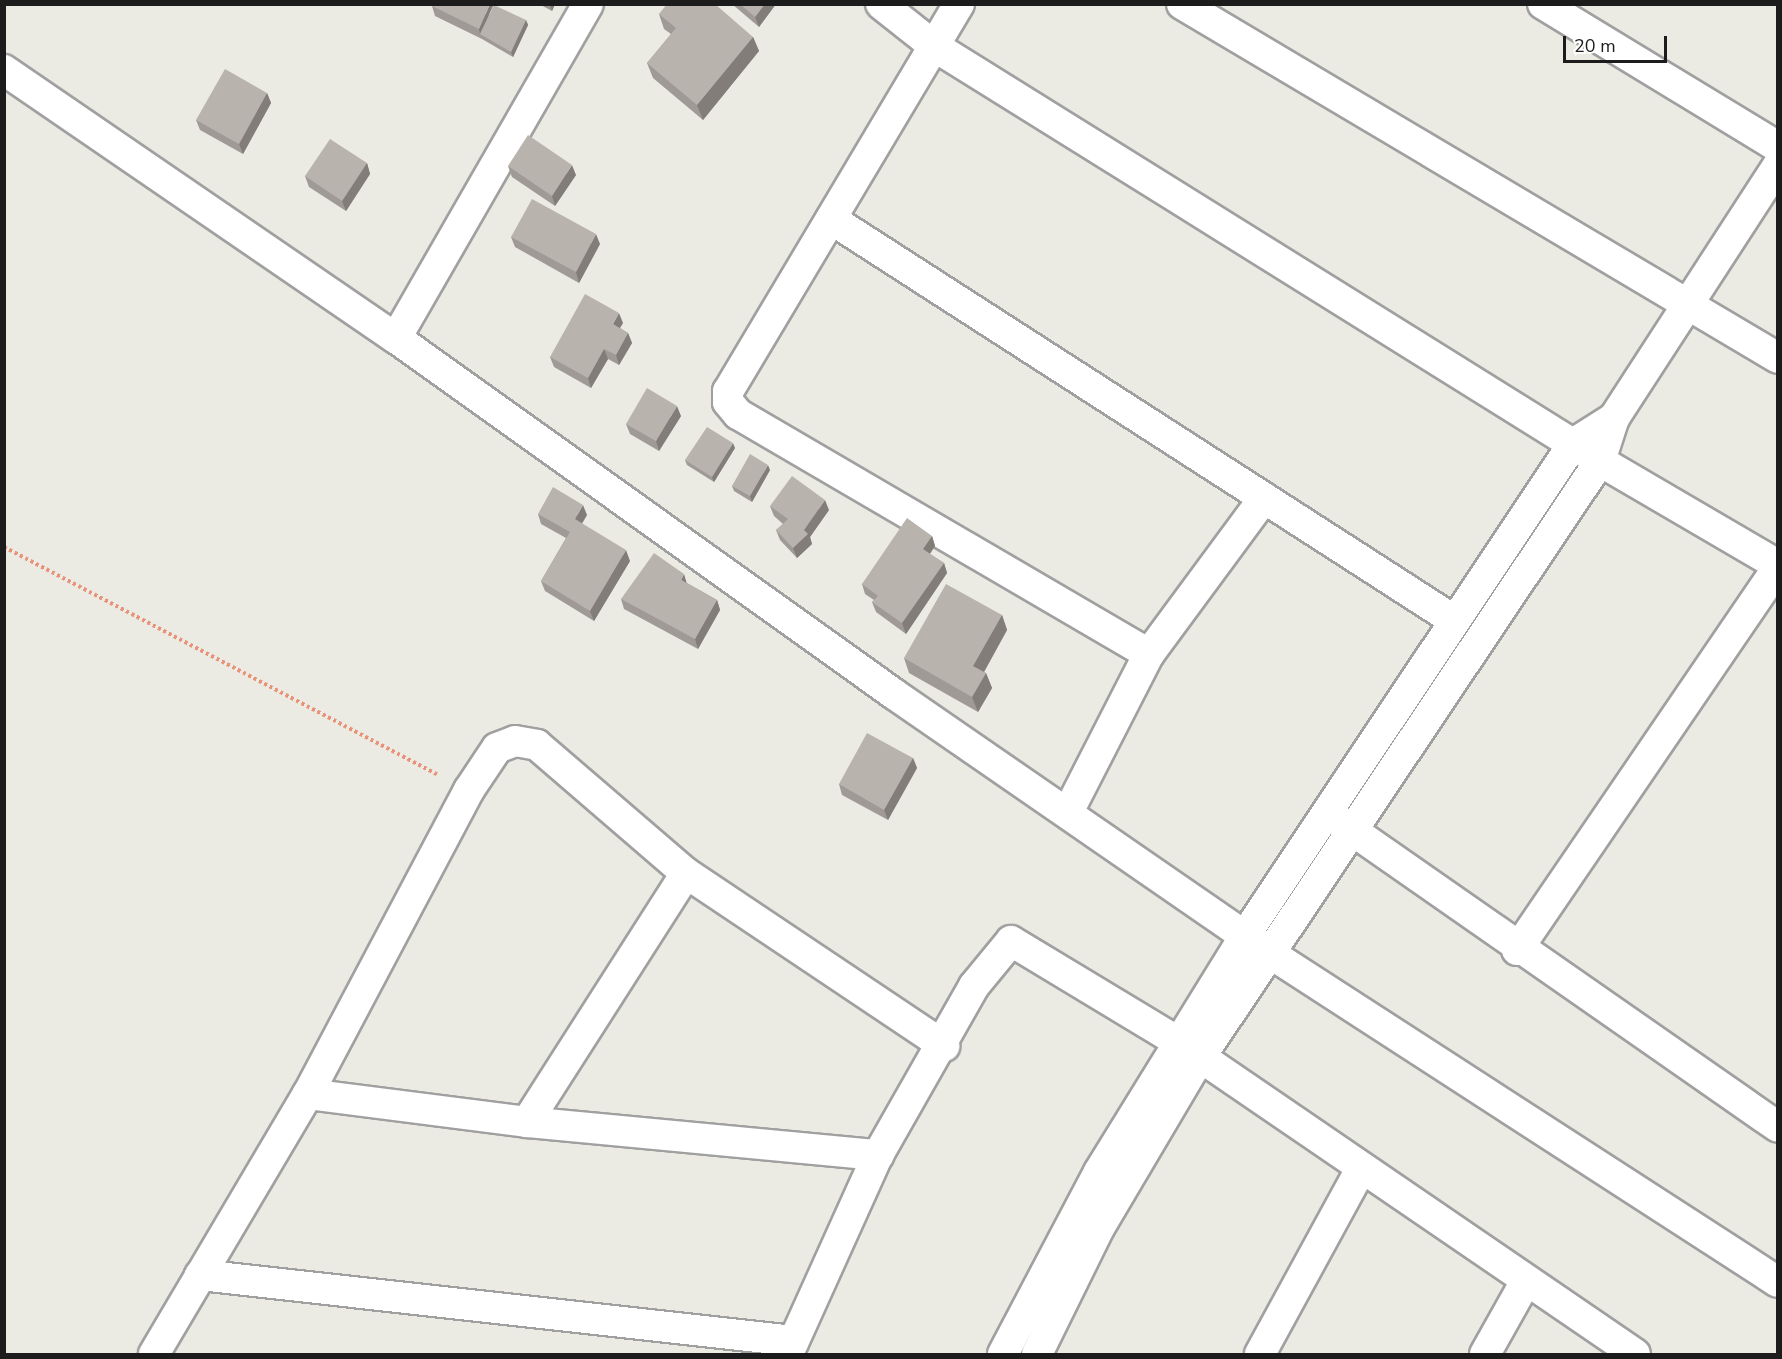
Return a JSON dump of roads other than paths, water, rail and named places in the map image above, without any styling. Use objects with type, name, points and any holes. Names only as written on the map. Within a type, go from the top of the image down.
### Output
[{"type":"street","points":[[396,338],[588,4]]},
{"type":"street","points":[[881,4],[934,46],[1600,461],[1778,566],[1517,950]]},
{"type":"street","points":[[959,4],[728,392],[728,402],[738,414],[1149,654]]},
{"type":"street","points":[[1182,4],[1778,358]]},
{"type":"street","points":[[1543,4],[1778,147]]},
{"type":"street","points":[[4,70],[396,338],[894,694],[1069,810],[1257,943],[1778,1282]]},
{"type":"street","points":[[1003,1354],[1099,1172],[1189,1051],[1257,943],[1338,822],[1600,461],[1614,418],[1778,165]]},
{"type":"street","points":[[831,219],[1452,619]]},
{"type":"street","points":[[1338,822],[1452,619],[1573,444],[1614,418]]},
{"type":"street","points":[[1069,810],[1149,654],[1264,498]]},
{"type":"street","points":[[154,1354],[308,1095],[469,789],[497,748],[515,741],[537,745],[686,873],[944,1046]]},
{"type":"street","points":[[1338,822],[1517,950],[1778,1127]]},
{"type":"street","points":[[527,1122],[686,873]]},
{"type":"street","points":[[200,1275],[790,1348],[878,1155],[944,1046],[974,986],[1011,941],[1189,1051],[1635,1354]]},
{"type":"street","points":[[1037,1354],[1189,1051]]},
{"type":"street","points":[[308,1095],[527,1122],[878,1155]]},
{"type":"street","points":[[1260,1354],[1361,1169]]},
{"type":"street","points":[[1485,1354],[1526,1281]]}]
